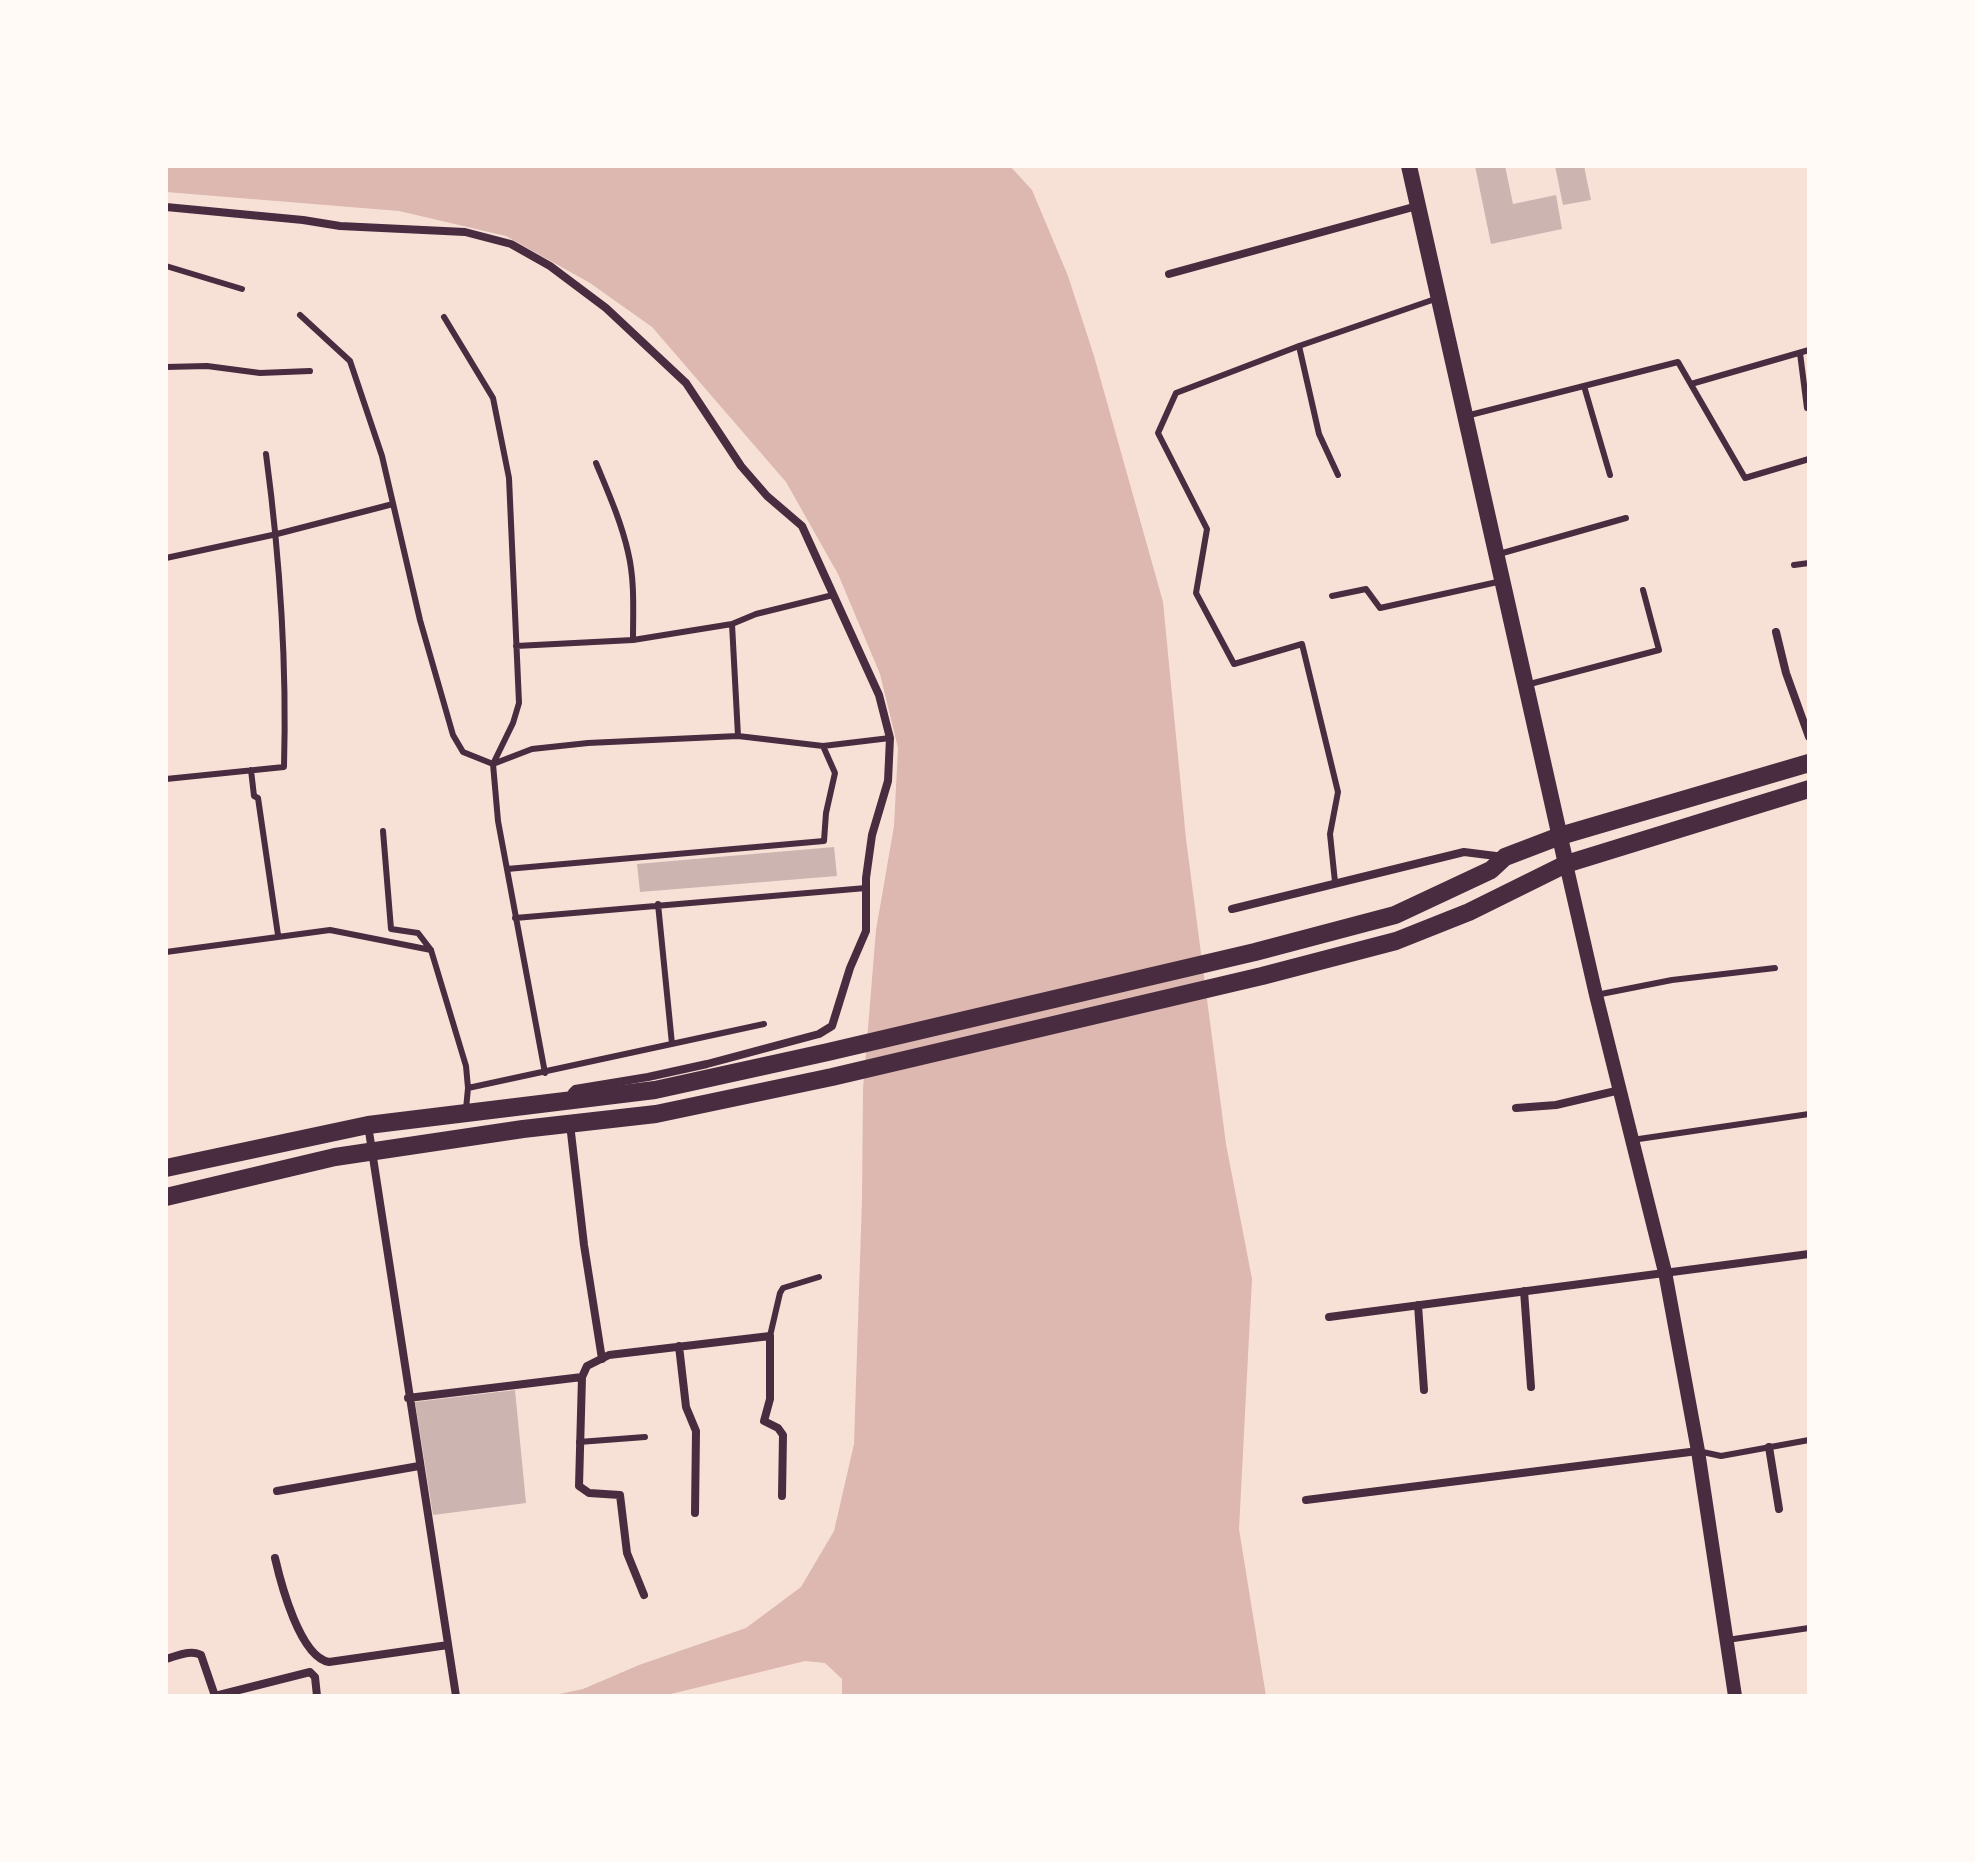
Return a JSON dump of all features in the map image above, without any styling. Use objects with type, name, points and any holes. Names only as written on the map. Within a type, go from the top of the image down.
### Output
[{"type":"main road","points":[[1409,166],[1566,864]]},
{"type":"main road","points":[[166,1168],[368,1125],[655,1090],[1255,952],[1395,915],[1491,870],[1505,857],[1560,836],[1809,763]]},
{"type":"main road","points":[[166,1197],[335,1157],[656,1114],[832,1077],[1262,976],[1396,941],[1469,912],[1566,864],[1809,789]]},
{"type":"street","points":[[1169,274],[1418,206]]},
{"type":"street","points":[[166,207],[340,226],[465,232],[511,244],[550,266],[606,308],[686,383],[741,466],[767,496],[802,526],[879,695],[890,738],[888,781],[872,835],[866,888],[866,931],[850,968],[835,1019],[827,1030],[707,1064],[575,1089],[572,1101]]},
{"type":"street","points":[[1776,632],[1786,673],[1809,737]]},
{"type":"street","points":[[1232,909],[1464,852],[1505,857]]},
{"type":"street","points":[[1566,864],[1665,1272],[1698,1451],[1735,1696]]},
{"type":"street","points":[[1516,1108],[1556,1105],[1620,1090]]},
{"type":"street","points":[[570,1124],[584,1245],[602,1359]]},
{"type":"street","points":[[368,1125],[456,1696]]},
{"type":"street","points":[[1329,1317],[1809,1254]]},
{"type":"street","points":[[1524,1291],[1531,1387]]},
{"type":"street","points":[[1418,1305],[1424,1390]]},
{"type":"street","points":[[644,1595],[627,1553],[620,1495],[589,1493],[579,1486],[582,1377],[587,1366],[609,1355],[770,1336],[770,1399],[764,1421],[778,1428],[783,1435],[782,1496]]},
{"type":"street","points":[[679,1346],[686,1407],[696,1431],[695,1513]]},
{"type":"street","points":[[408,1398],[582,1377]]},
{"type":"street","points":[[1769,1447],[1779,1509]]},
{"type":"street","points":[[1306,1500],[1698,1451]]},
{"type":"street","points":[[277,1491],[419,1466]]},
{"type":"street","points":[[275,1558],[306,1644],[321,1661],[448,1645]]},
{"type":"street","points":[[166,1659],[196,1652],[201,1655],[215,1696],[310,1672],[315,1677],[317,1696]]},
{"type":"lane","points":[[166,266],[242,289]]},
{"type":"lane","points":[[1335,882],[1330,834],[1338,792],[1302,644],[1234,664],[1196,593],[1207,529],[1158,433],[1176,393],[1438,298]]},
{"type":"lane","points":[[300,315],[350,361],[382,456],[420,620],[453,735],[463,752],[493,764],[532,749],[574,744],[738,736],[823,746],[890,738]]},
{"type":"lane","points":[[444,317],[493,398],[509,478],[519,703],[493,764],[498,821],[545,1073]]},
{"type":"lane","points":[[1299,346],[1319,434],[1338,475]]},
{"type":"lane","points":[[1691,384],[1809,350]]},
{"type":"lane","points":[[1800,353],[1807,408]]},
{"type":"lane","points":[[1466,416],[1678,362],[1745,478],[1809,459]]},
{"type":"lane","points":[[166,367],[207,366],[260,373],[310,371]]},
{"type":"lane","points":[[1584,386],[1610,475]]},
{"type":"lane","points":[[166,779],[284,767],[286,686],[277,534],[266,454]]},
{"type":"lane","points":[[596,463],[629,553],[633,640]]},
{"type":"lane","points":[[166,558],[393,504]]},
{"type":"lane","points":[[1496,555],[1626,518]]},
{"type":"lane","points":[[1794,565],[1809,563]]},
{"type":"lane","points":[[1332,596],[1366,589],[1380,608],[1502,581]]},
{"type":"lane","points":[[1526,685],[1659,650],[1643,590]]},
{"type":"lane","points":[[516,646],[633,640],[732,624],[756,614],[833,595]]},
{"type":"lane","points":[[732,624],[738,736]]},
{"type":"lane","points":[[507,869],[824,841],[826,813],[835,773],[823,746]]},
{"type":"lane","points":[[251,770],[278,935]]},
{"type":"lane","points":[[383,831],[391,929],[418,933],[431,950],[466,1066],[468,1088],[465,1113]]},
{"type":"lane","points":[[515,918],[866,888]]},
{"type":"lane","points":[[658,904],[672,1044]]},
{"type":"lane","points":[[166,952],[330,930],[431,950]]},
{"type":"lane","points":[[1596,995],[1672,980],[1775,968]]},
{"type":"lane","points":[[468,1088],[764,1024]]},
{"type":"lane","points":[[1632,1140],[1809,1114]]},
{"type":"lane","points":[[770,1336],[783,1288],[819,1277]]},
{"type":"lane","points":[[579,1442],[645,1437]]},
{"type":"lane","points":[[1698,1451],[1721,1456],[1809,1440]]},
{"type":"lane","points":[[1727,1640],[1809,1628]]},
{"type":"shaded area","points":[[166,166],[1010,166],[1032,190],[1068,276],[1094,356],[1163,602],[1186,839],[1226,1144],[1252,1279],[1239,1529],[1266,1696],[842,1696],[842,1679],[825,1663],[805,1661],[663,1696],[550,1696],[583,1689],[639,1665],[746,1628],[801,1587],[834,1531],[854,1444],[863,1089],[876,930],[894,826],[898,748],[880,674],[838,574],[786,482],[652,327],[590,283],[506,236],[399,211],[166,192]]},
{"type":"building","points":[[1475,166],[1505,166],[1513,204],[1556,195],[1562,229],[1491,244]]},
{"type":"building","points":[[1555,166],[1584,166],[1591,200],[1563,205]]},
{"type":"building","points":[[834,847],[837,876],[640,892],[637,864]]},
{"type":"building","points":[[515,1390],[526,1503],[433,1515],[415,1402]]}]
